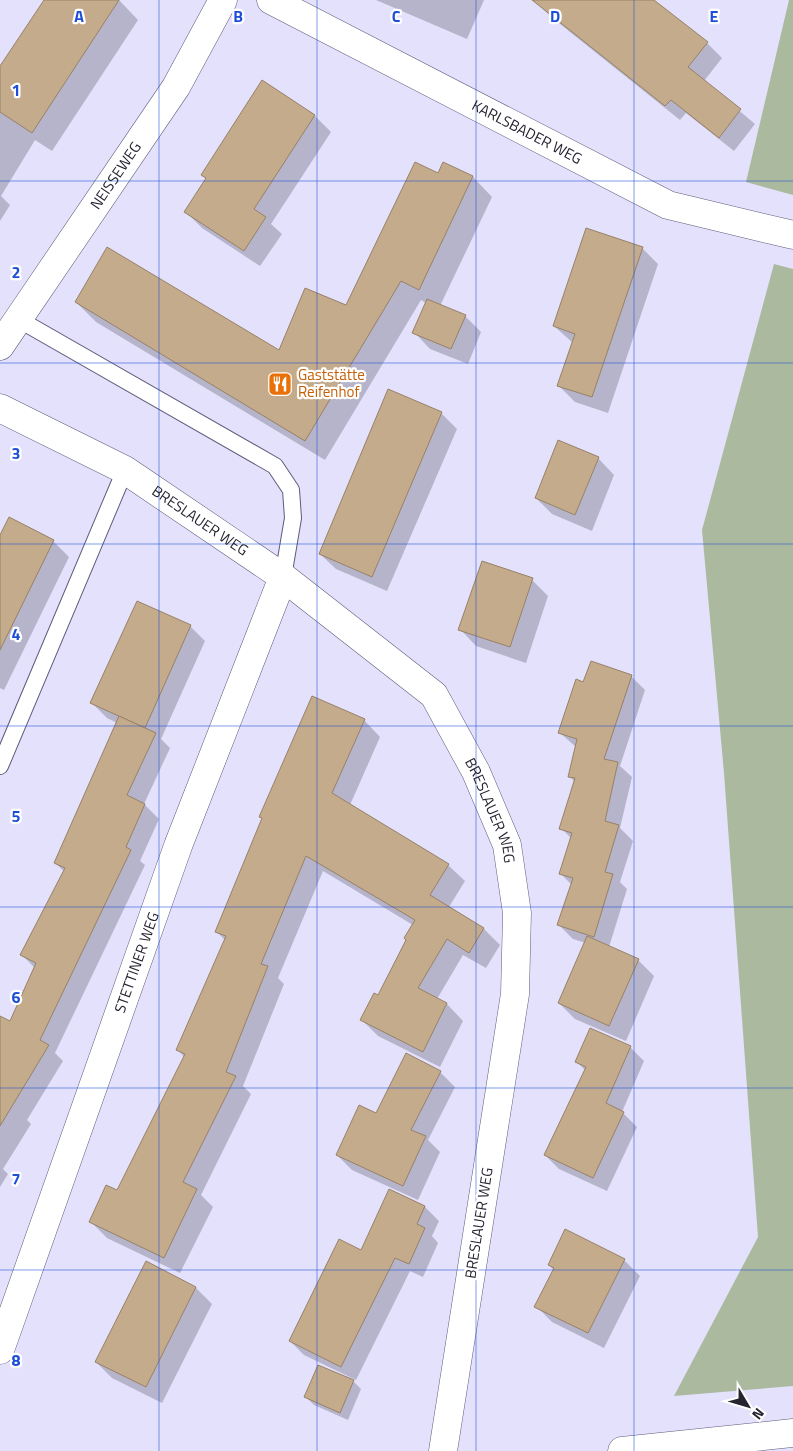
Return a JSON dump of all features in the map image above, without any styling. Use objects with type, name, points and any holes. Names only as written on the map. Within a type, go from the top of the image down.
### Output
[{"type":"street","name":"NEISSEWEG","points":[[0,346],[176,87],[223,0]]},
{"type":"street","name":"KARLSBADER WEG","points":[[271,0],[668,205],[793,235]]},
{"type":"street","name":"BRESLAUER WEG","points":[[0,408],[125,470],[283,577],[434,695],[476,772],[507,845],[517,913],[515,994],[443,1451]]},
{"type":"street","name":"STETTINER WEG","points":[[0,1350],[178,846],[283,577]]},
{"type":"street","points":[[622,1451],[793,1433]]},
{"type":"lane","points":[[18,319],[275,466],[292,490],[293,518],[283,577]]},
{"type":"lane","points":[[0,766],[125,470]]},
{"type":"green space","points":[[789,0],[793,0],[793,195],[746,182]]},
{"type":"green space","points":[[774,264],[793,269],[793,1386],[674,1396],[758,1237],[724,773],[702,530]]},
{"type":"building","points":[[44,0],[119,0],[32,133],[0,112],[0,66]]},
{"type":"building","points":[[532,0],[654,0],[708,42],[688,67],[741,109],[719,138],[671,100],[665,106]]},
{"type":"building","points":[[262,80],[315,115],[254,209],[266,217],[244,251],[184,212],[206,178],[201,175]]},
{"type":"building","points":[[415,162],[438,173],[443,162],[473,176],[419,290],[401,281],[305,441],[75,302],[107,247],[279,350],[305,288],[346,305]]},
{"type":"building","points":[[586,228],[643,247],[592,397],[557,386],[575,334],[553,326]]},
{"type":"building","points":[[427,299],[466,315],[451,349],[412,333]]},
{"type":"building","points":[[388,389],[442,412],[372,577],[319,554]]},
{"type":"building","points":[[558,440],[599,457],[575,515],[535,498]]},
{"type":"building","points":[[9,517],[54,540],[0,650],[0,535]]},
{"type":"building","points":[[482,561],[533,578],[510,647],[458,630]]},
{"type":"building","points":[[137,601],[191,625],[145,728],[90,703]]},
{"type":"building","points":[[591,661],[632,675],[604,759],[618,762],[605,821],[619,825],[605,872],[613,874],[594,937],[557,925],[573,878],[559,874],[572,833],[559,829],[575,778],[568,777],[577,739],[558,733],[576,679],[583,682]]},
{"type":"building","points":[[312,696],[365,719],[332,793],[449,864],[430,895],[484,928],[469,953],[447,939],[418,988],[447,1003],[423,1052],[360,1020],[374,993],[378,995],[406,940],[404,938],[415,920],[306,856],[261,964],[268,966],[226,1072],[236,1076],[183,1182],[197,1189],[164,1258],[89,1222],[106,1185],[117,1190],[185,1054],[176,1050],[226,936],[215,932],[262,818],[259,817]]},
{"type":"building","points":[[119,716],[156,733],[127,795],[145,804],[126,847],[131,850],[40,1040],[49,1045],[0,1126],[0,1016],[10,1021],[36,963],[20,955],[65,868],[54,863]]},
{"type":"building","points":[[587,936],[639,959],[609,1026],[558,1003]]},
{"type":"building","points":[[590,1028],[631,1046],[606,1103],[624,1112],[593,1178],[544,1155],[586,1067],[575,1062]]},
{"type":"building","points":[[406,1053],[441,1071],[411,1130],[426,1136],[403,1186],[336,1155],[359,1105],[376,1113]]},
{"type":"building","points":[[389,1189],[425,1206],[417,1224],[425,1228],[409,1264],[395,1258],[341,1367],[289,1341],[339,1239],[361,1250]]},
{"type":"building","points":[[565,1229],[625,1259],[588,1333],[534,1307],[554,1268],[548,1265]]},
{"type":"building","points":[[146,1261],[196,1287],[146,1387],[95,1362]]},
{"type":"building","points":[[318,1365],[354,1380],[340,1413],[304,1397]]},
{"type":"place","name":"Gaststätte Reifenhof","points":[[280,384]]}]
